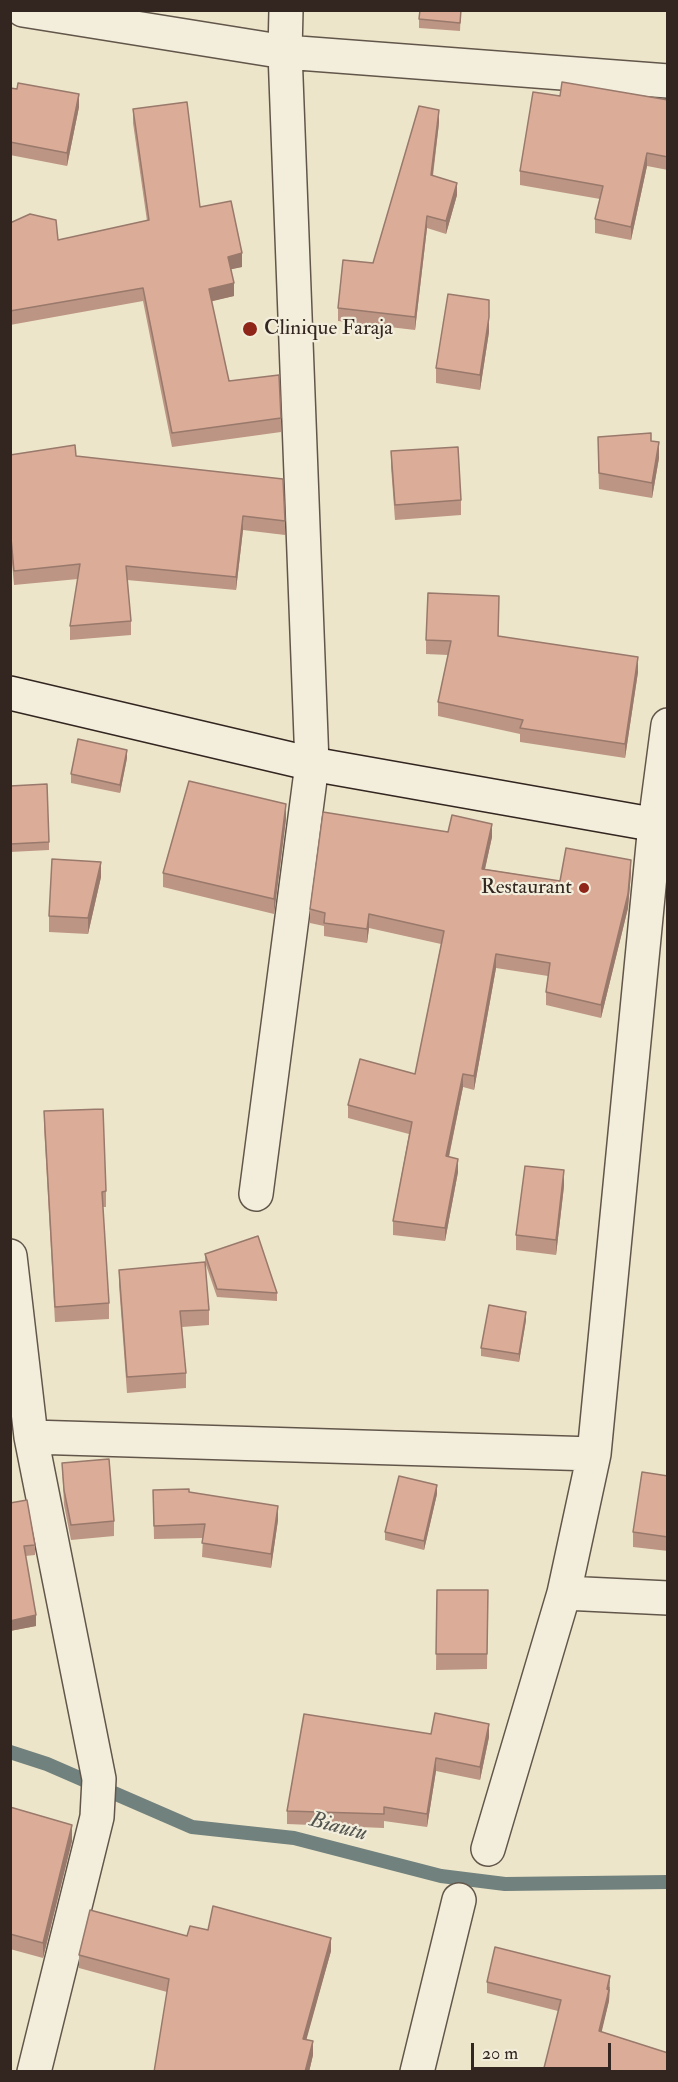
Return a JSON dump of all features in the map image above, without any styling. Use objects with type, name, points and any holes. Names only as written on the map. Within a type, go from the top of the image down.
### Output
[{"type":"street","points":[[22,10],[285,52],[668,81]]},
{"type":"street","points":[[256,1194],[312,764],[285,52],[286,10]]},
{"type":"street","points":[[10,693],[312,764],[661,826]]},
{"type":"street","points":[[488,1849],[564,1593],[594,1454],[661,826],[668,725]]},
{"type":"street","points":[[10,1256],[31,1437],[99,1779],[97,1817],[34,2072]]},
{"type":"street","points":[[31,1437],[594,1454]]},
{"type":"street","points":[[564,1593],[668,1598]]},
{"type":"street","points":[[417,2072],[459,1900]]},
{"type":"building","points":[[420,10],[461,10],[460,23],[419,19]]},
{"type":"building","points":[[562,82],[668,100],[668,157],[647,153],[631,227],[595,219],[603,186],[520,171],[533,92],[560,96]]},
{"type":"building","points":[[18,83],[79,94],[67,153],[10,142],[10,88],[17,89]]},
{"type":"building","points":[[187,102],[200,207],[231,201],[242,253],[228,257],[234,283],[209,289],[229,381],[279,375],[281,418],[172,433],[143,288],[10,311],[10,223],[30,214],[56,220],[58,240],[149,220],[133,109]]},
{"type":"building","points":[[419,106],[439,110],[431,175],[457,183],[446,221],[427,216],[415,317],[338,308],[343,260],[373,263]]},
{"type":"building","points":[[448,294],[489,300],[489,317],[480,375],[436,368]]},
{"type":"building","points":[[651,433],[651,441],[659,442],[652,483],[599,473],[598,437]]},
{"type":"building","points":[[75,445],[76,456],[283,479],[285,521],[243,516],[236,577],[126,566],[131,621],[70,626],[80,564],[14,571],[10,527],[10,455]]},
{"type":"building","points":[[458,447],[461,500],[395,505],[391,451]]},
{"type":"building","points":[[428,593],[499,596],[498,636],[638,657],[625,744],[520,728],[523,720],[438,702],[451,641],[426,640]]},
{"type":"building","points":[[78,739],[127,750],[120,785],[71,774]]},
{"type":"building","points":[[189,781],[286,804],[274,899],[163,873]]},
{"type":"building","points":[[47,784],[49,842],[10,844],[10,786]]},
{"type":"building","points":[[323,812],[448,832],[452,815],[492,824],[482,869],[560,881],[566,848],[631,860],[628,894],[601,1005],[546,992],[550,963],[496,954],[474,1076],[463,1074],[446,1156],[458,1159],[445,1228],[393,1221],[412,1122],[348,1105],[360,1059],[415,1074],[444,931],[369,914],[367,929],[324,923],[325,913],[310,909]]},
{"type":"building","points":[[52,859],[101,862],[88,918],[49,916]]},
{"type":"building","points":[[103,1109],[106,1191],[102,1192],[109,1303],[55,1307],[44,1111]]},
{"type":"building","points":[[525,1166],[564,1170],[556,1240],[516,1235]]},
{"type":"building","points":[[258,1236],[277,1293],[217,1289],[205,1254]]},
{"type":"building","points":[[205,1262],[209,1310],[180,1311],[186,1373],[127,1377],[119,1270]]},
{"type":"building","points":[[489,1305],[526,1312],[519,1354],[481,1348]]},
{"type":"building","points":[[109,1459],[114,1521],[71,1525],[64,1490],[62,1463]]},
{"type":"building","points":[[642,1472],[668,1476],[668,1537],[633,1532]]},
{"type":"building","points":[[399,1476],[437,1485],[424,1541],[385,1532]]},
{"type":"building","points":[[189,1489],[189,1492],[278,1506],[271,1554],[202,1543],[205,1524],[154,1526],[153,1490]]},
{"type":"building","points":[[27,1500],[35,1545],[24,1546],[36,1615],[10,1621],[10,1503]]},
{"type":"building","points":[[437,1590],[488,1590],[487,1654],[436,1654]]},
{"type":"building","points":[[435,1713],[489,1724],[480,1767],[436,1758],[427,1814],[384,1807],[384,1814],[287,1811],[304,1714],[431,1734]]},
{"type":"building","points":[[10,1807],[72,1825],[43,1943],[10,1934]]},
{"type":"building","points":[[213,1906],[331,1938],[303,2039],[313,2041],[305,2072],[154,2072],[169,1979],[79,1955],[90,1910],[187,1936],[190,1926],[208,1930]]},
{"type":"building","points":[[495,1947],[610,1976],[599,2031],[668,2053],[668,2072],[543,2072],[561,2000],[487,1982]]},
{"type":"waterway","name":"Biautu","points":[[10,1752],[47,1764],[192,1827],[294,1838],[441,1876],[505,1884],[668,1882]]},
{"type":"place","name":"Clinique Faraja","points":[[250,329]]},
{"type":"place","name":"Restaurant","points":[[584,888]]}]
